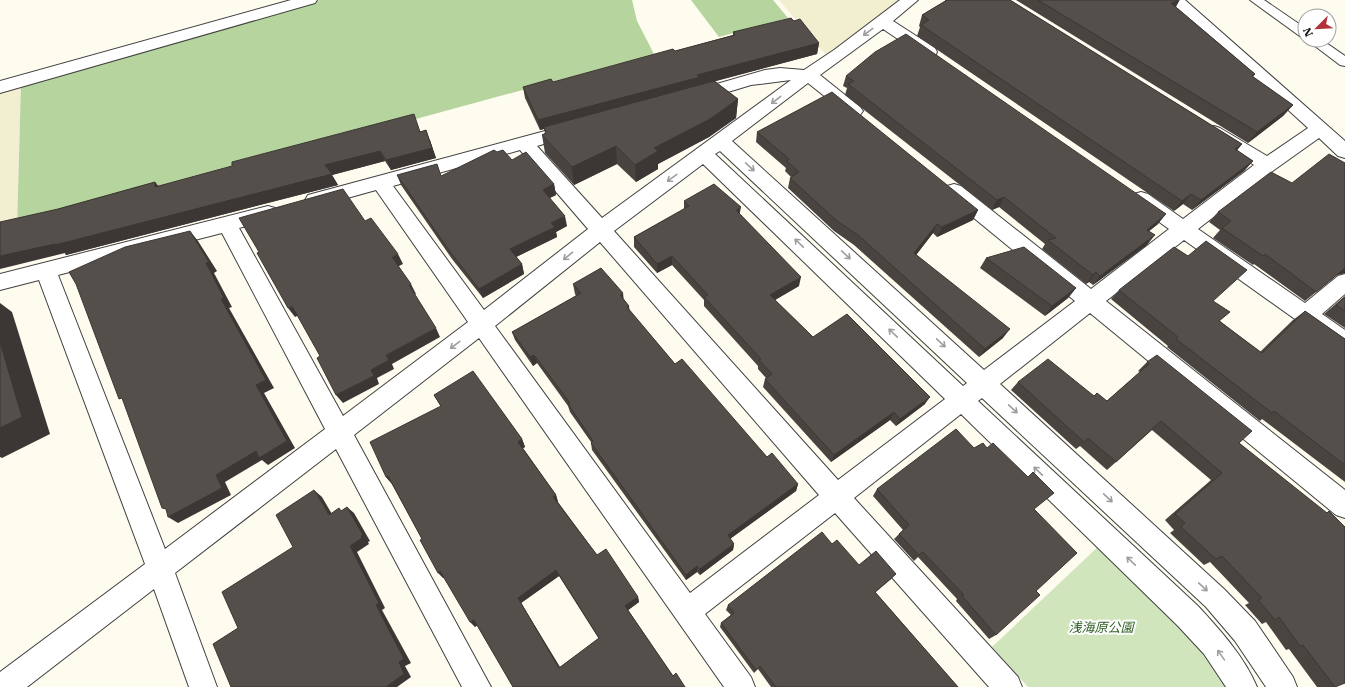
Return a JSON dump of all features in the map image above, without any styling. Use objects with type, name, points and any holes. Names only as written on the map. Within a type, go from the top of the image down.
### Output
[{"type":"street","points":[[254,16],[270,0]]},
{"type":"street","points":[[0,87],[309,0]]},
{"type":"street","points":[[4,687],[482,324],[601,230],[807,76],[840,54],[910,0]]},
{"type":"street","points":[[1176,0],[1345,151]]},
{"type":"street","points":[[883,21],[944,62]]},
{"type":"street","points":[[675,101],[766,76],[781,74],[807,76],[867,122]]},
{"type":"street","points":[[1199,123],[1267,165]]},
{"type":"street","points":[[0,282],[227,224],[584,126]]},
{"type":"street","points":[[688,611],[962,398],[974,392],[1267,165],[1320,129]]},
{"type":"street","points":[[524,142],[836,496],[1008,687]]},
{"type":"street","points":[[713,147],[984,383],[1215,598],[1245,631],[1283,687]]},
{"type":"street","points":[[713,147],[962,398],[1188,616],[1214,644],[1243,687]]},
{"type":"street","points":[[380,182],[741,687]]},
{"type":"street","points":[[942,182],[1345,506]]},
{"type":"street","points":[[1126,189],[1345,342]]},
{"type":"street","points":[[227,224],[477,687]]},
{"type":"street","points":[[46,270],[160,568],[203,687]]},
{"type":"street","points":[[1307,314],[1345,282]]},
{"type":"lane","points":[[1256,0],[1297,28]]},
{"type":"lane","points":[[1325,48],[1345,62]]},
{"type":"shaded area","points":[[779,0],[901,0],[835,51],[825,54]]},
{"type":"shaded area","points":[[21,84],[17,228],[0,232],[0,90]]},
{"type":"green space","points":[[320,0],[632,0],[637,21],[654,54],[17,228],[21,84]]},
{"type":"green space","points":[[691,0],[773,0],[788,18],[719,37]]},
{"type":"green space","name":"浅海原公園","points":[[1101,544],[1169,610],[1230,687],[1028,687],[992,647]]},
{"type":"building","points":[[947,0],[1010,0],[1242,144],[1235,149],[1253,161],[1201,200],[1191,194],[1182,201],[921,25],[929,20],[922,15]]},
{"type":"building","points":[[1038,0],[1179,0],[1171,3],[1255,74],[1252,76],[1293,105],[1257,132]]},
{"type":"building","points":[[791,18],[794,21],[800,19],[819,43],[697,75],[700,77],[538,120],[523,87],[551,79],[553,82],[673,49],[675,51],[735,35],[733,32]]},
{"type":"building","points":[[906,34],[1166,214],[1147,230],[1155,235],[1100,276],[1096,272],[1093,275],[1048,240],[1056,238],[1004,197],[997,200],[848,84],[854,81],[846,76],[875,52]]},
{"type":"building","points":[[714,81],[738,99],[710,119],[654,148],[658,151],[635,165],[616,146],[572,167],[542,135],[546,133],[544,127]]},
{"type":"building","points":[[832,92],[978,210],[942,227],[937,224],[914,253],[1010,329],[985,349],[858,235],[837,221],[790,178],[799,172],[787,161],[789,159],[757,132]]},
{"type":"building","points":[[414,114],[420,132],[426,130],[432,148],[386,160],[380,151],[325,165],[332,174],[55,245],[0,256],[0,222],[58,209],[155,182],[155,187],[232,166],[232,162]]},
{"type":"building","points":[[494,150],[497,152],[503,150],[512,160],[526,152],[554,184],[543,190],[565,216],[551,223],[555,227],[510,249],[522,264],[479,289],[448,249],[397,175],[437,164],[441,176]]},
{"type":"building","points":[[1329,154],[1345,163],[1345,268],[1316,292],[1265,254],[1263,256],[1222,228],[1231,221],[1218,212],[1271,172],[1292,183]]},
{"type":"building","points":[[714,184],[741,207],[736,210],[801,277],[770,295],[813,337],[847,314],[930,397],[900,419],[894,412],[834,455],[765,379],[772,374],[759,360],[761,359],[704,297],[708,295],[672,256],[657,264],[634,237],[689,206],[684,201]]},
{"type":"building","points":[[343,189],[365,221],[371,218],[398,254],[392,257],[411,284],[409,285],[436,328],[386,355],[389,360],[371,370],[374,376],[336,395],[317,358],[320,356],[292,306],[288,308],[257,253],[259,252],[239,218]]},
{"type":"building","points":[[190,231],[209,262],[206,263],[224,298],[221,299],[266,380],[256,385],[287,441],[259,458],[256,451],[216,475],[222,488],[168,517],[166,509],[162,508],[122,398],[119,399],[76,284],[69,272],[125,247]]},
{"type":"building","points":[[1206,241],[1247,270],[1213,301],[1230,312],[1219,321],[1262,353],[1305,311],[1345,339],[1345,465],[1274,411],[1272,413],[1176,339],[1178,337],[1119,290],[1174,247],[1188,256]]},
{"type":"building","points":[[1024,247],[1076,288],[1052,306],[986,258]]},
{"type":"building","points":[[601,268],[623,293],[620,295],[629,306],[627,307],[675,364],[682,359],[767,457],[772,453],[798,484],[728,535],[734,544],[700,569],[697,566],[686,575],[591,443],[593,441],[568,404],[570,403],[534,355],[530,357],[512,332],[581,293],[573,284]]},
{"type":"building","points":[[1345,297],[1345,311],[1336,305]]},
{"type":"building","points":[[0,342],[22,417],[0,428]]},
{"type":"building","points":[[1157,355],[1252,431],[1239,443],[1327,513],[1329,511],[1345,527],[1345,683],[1335,687],[1303,645],[1300,646],[1279,617],[1275,620],[1258,600],[1262,598],[1222,556],[1216,559],[1181,527],[1185,523],[1175,514],[1222,473],[1161,421],[1116,462],[1088,438],[1084,442],[1018,382],[1048,359],[1094,396],[1097,393],[1107,401],[1149,364],[1147,362]]},
{"type":"building","points":[[473,371],[522,439],[518,442],[556,495],[553,497],[597,555],[606,549],[638,597],[625,606],[673,676],[676,673],[685,687],[513,687],[474,620],[470,622],[440,571],[438,573],[420,540],[422,539],[388,476],[386,477],[370,442],[441,406],[434,395]],"holes":[[[556,570],[599,638],[559,668],[518,598]]]},
{"type":"building","points":[[956,429],[974,448],[983,443],[987,448],[993,443],[1028,477],[1033,472],[1054,493],[1034,509],[1077,553],[1036,591],[1040,595],[996,635],[962,596],[964,595],[923,552],[919,555],[899,534],[909,525],[877,489]]},
{"type":"building","points":[[314,490],[329,515],[339,508],[341,511],[347,507],[363,535],[361,536],[362,538],[350,546],[379,603],[376,605],[404,659],[399,662],[404,674],[386,687],[231,687],[213,644],[238,628],[222,592],[293,547],[276,515]]},
{"type":"building","points":[[822,532],[832,544],[837,540],[859,565],[876,551],[896,574],[875,592],[958,687],[776,687],[760,666],[756,670],[721,623],[734,613],[728,605]]}]
